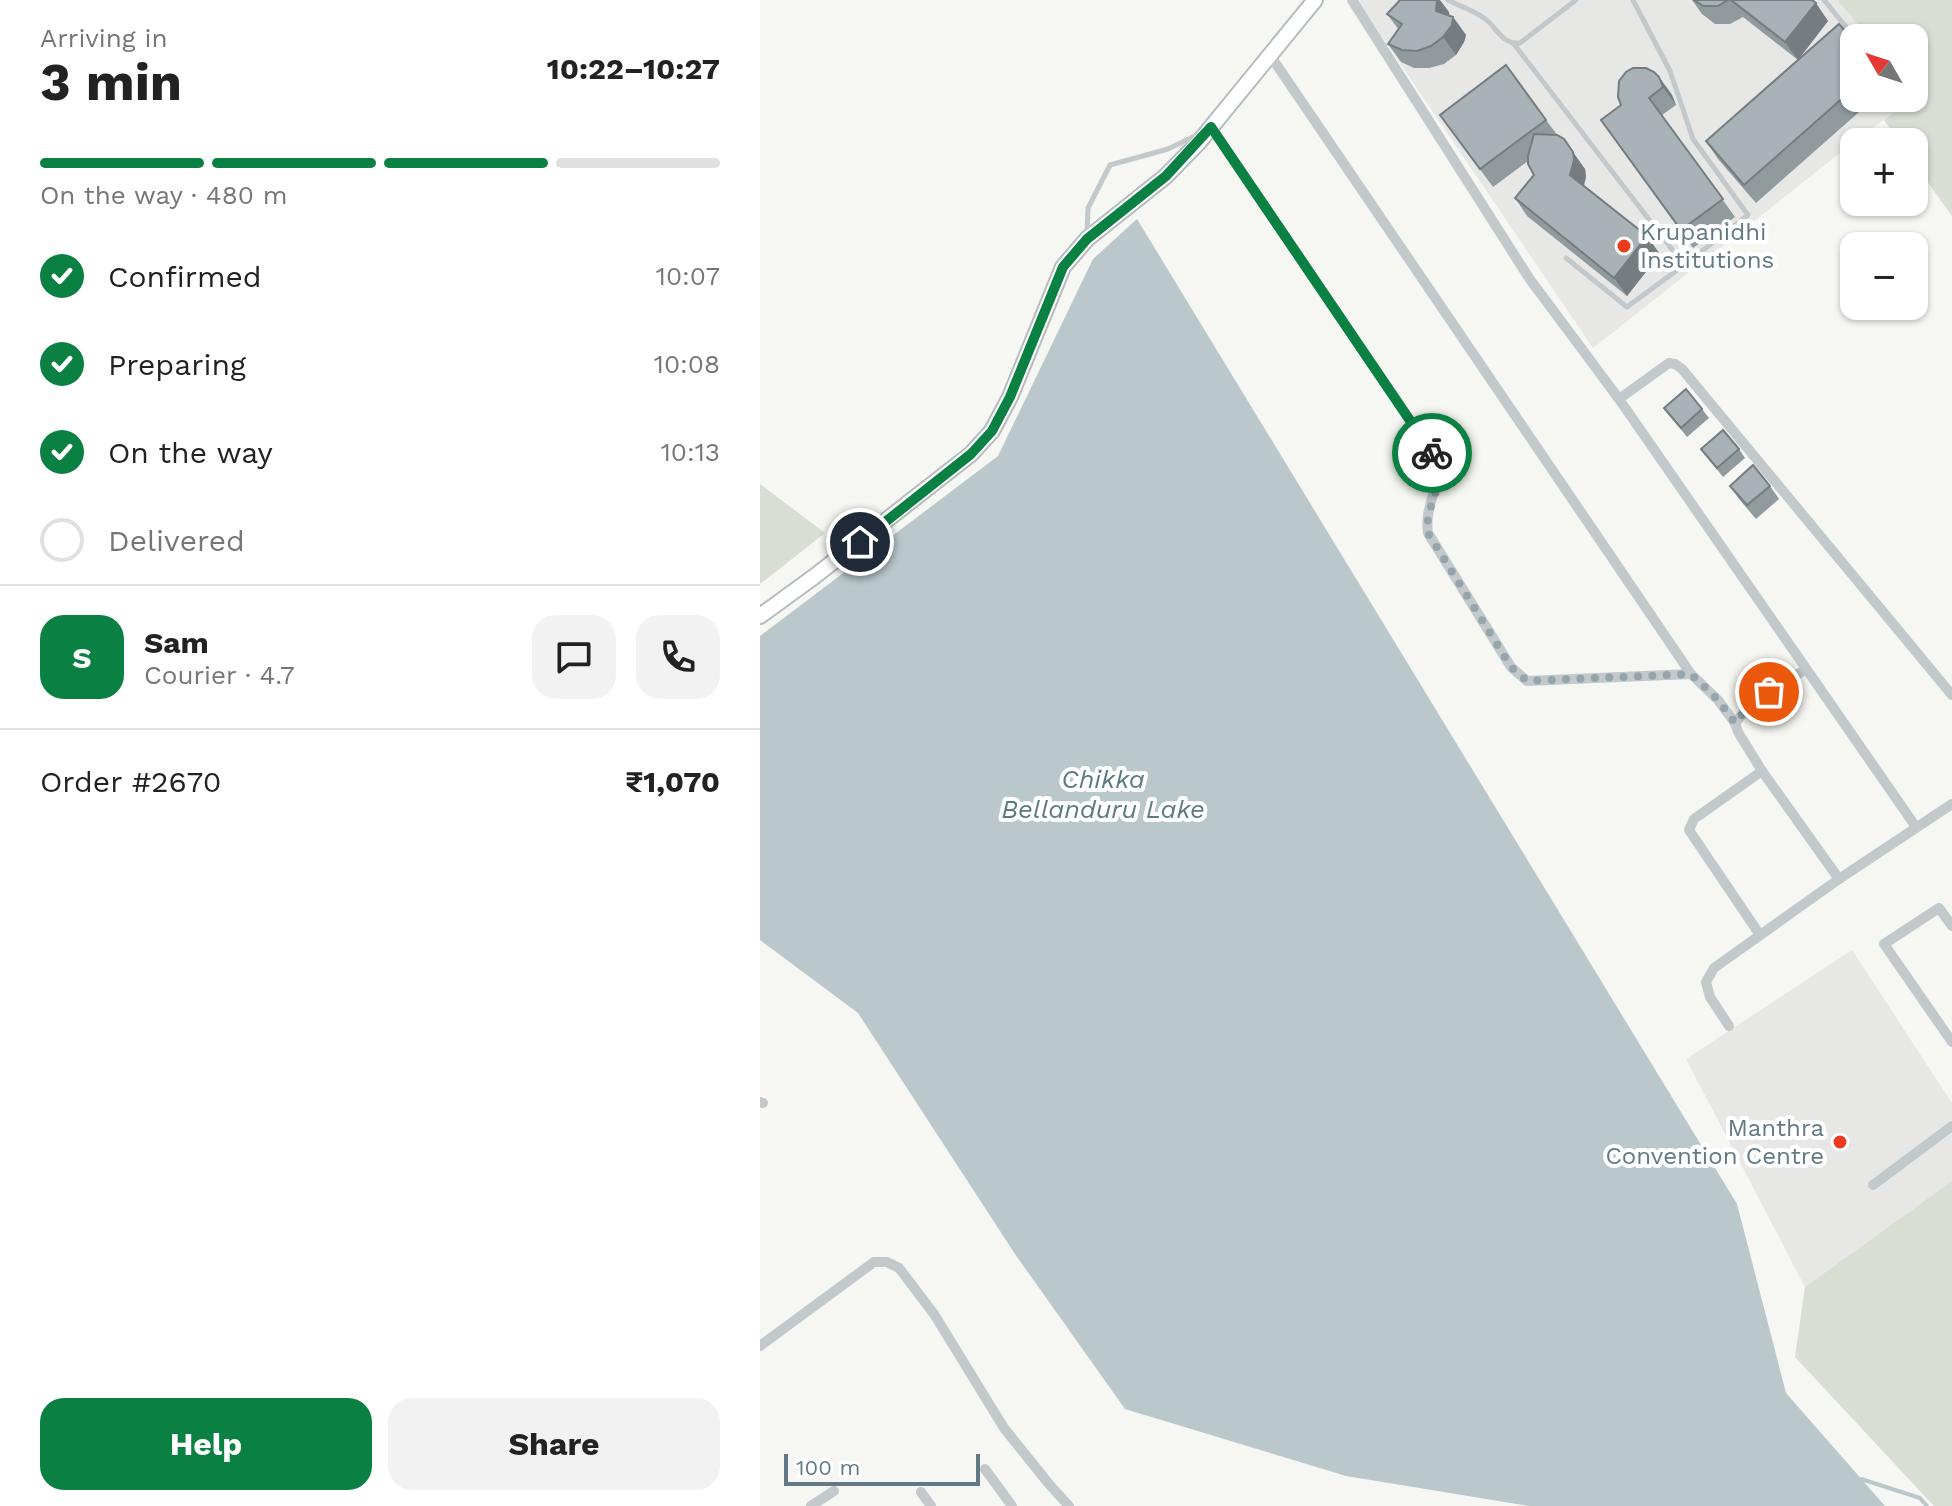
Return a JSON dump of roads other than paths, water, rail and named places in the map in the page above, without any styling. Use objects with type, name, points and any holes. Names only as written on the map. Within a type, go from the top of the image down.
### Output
[{"type":"main road","points":[[760,616],[827,568],[971,454],[992,431],[1010,397],[1063,267],[1087,239],[1166,176],[1211,127],[1315,0]]},
{"type":"street","points":[[1352,0],[1529,278],[1619,399],[1916,827]]},
{"type":"street","points":[[1270,55],[1691,674],[1718,700],[1735,723],[1762,771],[1839,879]]},
{"type":"street","points":[[1211,127],[1440,464],[1439,480],[1429,509],[1428,533],[1511,667],[1527,681],[1691,674]]},
{"type":"street","points":[[1619,399],[1669,363],[1682,369],[1952,695]]},
{"type":"street","points":[[1735,723],[1751,704],[1806,669]]},
{"type":"street","points":[[1760,935],[1689,830],[1694,819],[1762,771]]},
{"type":"street","points":[[1729,1026],[1710,997],[1706,982],[1714,968],[1952,804]]},
{"type":"street","points":[[1952,926],[1939,908],[1884,944],[1952,1042]]},
{"type":"street","points":[[1873,1185],[1952,1126]]},
{"type":"street","points":[[760,1346],[874,1262],[887,1262],[899,1268],[934,1314],[1004,1428],[1069,1506]]},
{"type":"street","points":[[985,1469],[1012,1506]]},
{"type":"street","points":[[811,1506],[834,1491]]},
{"type":"street","points":[[921,1492],[931,1506]]},
{"type":"lane","points":[[1448,0],[1483,17],[1506,41],[1514,44],[1520,43],[1576,0]]},
{"type":"lane","points":[[1566,258],[1627,307],[1748,215],[1693,139],[1670,71],[1633,0]]},
{"type":"lane","points":[[1824,0],[1847,28],[1835,39]]},
{"type":"lane","points":[[1514,44],[1684,265]]},
{"type":"lane","points":[[1087,239],[1088,208],[1110,165],[1168,149],[1211,127]]},
{"type":"water","name":"Chikka Bellanduru Lake","points":[[1137,219],[1737,1204],[1786,1393],[1885,1506],[1529,1506],[1346,1476],[1125,1409],[1015,1254],[858,1013],[760,940],[760,636],[998,456],[1093,259]]},
{"type":"waterway","points":[[1861,1479],[1920,1498],[1927,1506]]},
{"type":"place","name":"Krupanidhi Institutions","points":[[1624,246]]},
{"type":"place","name":"Manthra Convention Centre","points":[[1840,1142]]}]
